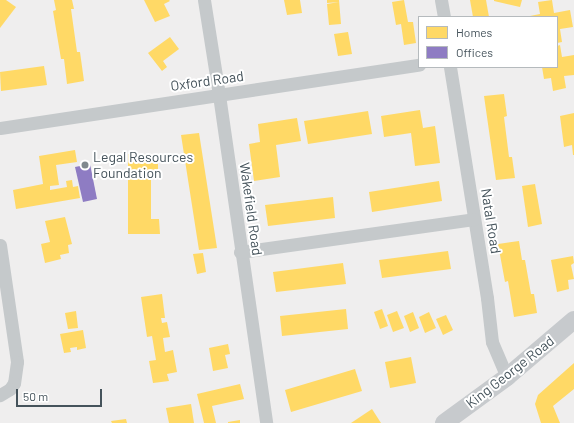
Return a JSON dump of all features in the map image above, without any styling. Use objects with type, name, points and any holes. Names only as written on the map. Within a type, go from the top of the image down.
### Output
[{"type":"main road","name":"King George Road","points":[[444,423],[507,377],[574,320]]},
{"type":"street","name":"Wakefield Road","points":[[204,0],[266,423]]},
{"type":"street","points":[[441,0],[444,16]]},
{"type":"street","name":"Oxford Road","points":[[0,128],[418,65]]},
{"type":"street","name":"Natal Road","points":[[450,68],[492,342],[507,377]]},
{"type":"street","points":[[240,252],[474,219]]},
{"type":"street","points":[[0,245],[17,362],[14,383],[10,389],[0,394]]},
{"type":"building: Homes","points":[[0,0],[6,0],[16,7],[0,28]]},
{"type":"building: Homes","points":[[54,0],[72,0],[74,9],[71,9],[77,52],[80,52],[84,81],[67,84],[64,59],[61,59],[53,11],[56,10]]},
{"type":"building: Homes","points":[[144,0],[169,0],[170,1],[164,4],[170,16],[155,22]]},
{"type":"building: Homes","points":[[284,0],[300,0],[302,13],[287,15]]},
{"type":"building: Homes","points":[[327,0],[339,0],[341,24],[329,25],[327,4],[339,2],[327,3]]},
{"type":"building: Homes","points":[[404,0],[408,22],[413,22],[416,43],[404,45],[401,24],[396,25],[392,2]]},
{"type":"building: Homes","points":[[470,0],[486,0],[489,16],[473,16]]},
{"type":"building: Homes","points":[[494,0],[522,0],[520,7]]},
{"type":"building: Homes","points":[[552,0],[554,13],[570,10],[573,27],[560,29],[562,42],[558,43],[558,16],[530,16],[540,14],[538,2]]},
{"type":"building: Homes","points":[[348,32],[352,54],[338,56],[334,34]]},
{"type":"building: Homes","points":[[170,37],[179,49],[163,61],[167,67],[162,71],[148,53]]},
{"type":"building: Homes","points":[[560,45],[562,57],[574,55],[574,75],[564,76],[566,88],[553,91],[551,78],[544,79],[542,68],[558,68],[558,46]]},
{"type":"building: Homes","points":[[44,66],[47,85],[1,91],[0,72]]},
{"type":"building: Homes","points":[[504,94],[507,116],[504,117],[509,157],[512,157],[515,178],[496,180],[484,96]]},
{"type":"building: Homes","points":[[420,110],[423,128],[435,126],[440,163],[415,166],[411,133],[384,137],[381,116]]},
{"type":"building: Homes","points":[[368,111],[372,134],[308,144],[304,121]]},
{"type":"building: Homes","points":[[574,113],[573,155],[572,145],[564,147],[560,116]]},
{"type":"building: Homes","points":[[297,118],[301,141],[276,145],[280,177],[254,181],[249,144],[260,142],[258,124]]},
{"type":"building: Homes","points":[[199,133],[217,248],[199,250],[181,135]]},
{"type":"building: Homes","points":[[75,150],[77,162],[56,165],[59,185],[50,186],[50,190],[67,187],[66,181],[72,180],[73,187],[78,186],[80,198],[16,209],[13,190],[43,184],[39,156]]},
{"type":"building: Homes","points":[[128,154],[158,155],[158,171],[151,171],[151,219],[159,219],[160,234],[128,234]]},
{"type":"building: Homes","points":[[439,181],[442,201],[372,212],[369,192]]},
{"type":"building: Homes","points":[[535,184],[542,224],[528,227],[522,186]]},
{"type":"building: Homes","points":[[333,197],[335,218],[268,226],[265,205]]},
{"type":"building: Homes","points":[[65,217],[72,244],[68,245],[69,253],[60,255],[61,259],[45,263],[41,244],[50,242],[45,221]]},
{"type":"building: Homes","points":[[519,241],[522,260],[525,260],[531,294],[534,294],[537,313],[514,317],[508,281],[505,282],[498,244]]},
{"type":"building: Homes","points":[[448,251],[451,269],[382,278],[379,260]]},
{"type":"building: Homes","points":[[203,253],[206,272],[197,274],[193,254]]},
{"type":"building: Homes","points":[[573,256],[574,263],[571,265],[574,279],[568,280],[569,289],[557,292],[551,260]]},
{"type":"building: Homes","points":[[343,263],[346,284],[276,292],[273,272]]},
{"type":"building: Homes","points":[[162,294],[165,318],[161,318],[162,323],[167,322],[170,337],[163,338],[165,352],[173,350],[177,372],[167,374],[169,381],[153,383],[149,361],[156,360],[152,336],[147,337],[141,297]]},
{"type":"building: Homes","points":[[346,309],[348,329],[282,336],[280,316]]},
{"type":"building: Homes","points":[[382,309],[388,326],[380,329],[374,312]]},
{"type":"building: Homes","points":[[76,311],[78,328],[68,329],[65,313]]},
{"type":"building: Homes","points":[[397,311],[404,328],[393,332],[387,315]]},
{"type":"building: Homes","points":[[413,312],[419,328],[410,332],[404,316]]},
{"type":"building: Homes","points":[[429,312],[436,328],[425,333],[419,317]]},
{"type":"building: Homes","points":[[446,315],[453,330],[443,335],[436,319]]},
{"type":"building: Homes","points":[[83,330],[86,348],[77,350],[77,347],[70,348],[71,352],[64,353],[60,334]]},
{"type":"building: Homes","points":[[228,344],[230,354],[225,355],[228,368],[213,371],[209,348]]},
{"type":"building: Homes","points":[[411,357],[416,383],[390,388],[385,362]]},
{"type":"building: Homes","points":[[574,363],[574,389],[553,406],[560,423],[541,423],[535,404],[538,395]]},
{"type":"building: Homes","points":[[355,369],[362,391],[291,412],[285,390]]},
{"type":"building: Homes","points":[[240,384],[244,399],[212,406],[216,423],[204,423],[197,394]]},
{"type":"building: Homes","points":[[191,404],[194,423],[169,423],[166,408]]},
{"type":"building: Homes","points":[[372,409],[381,423],[351,423]]},
{"type":"building: Homes","points":[[126,419],[127,423],[112,423],[111,421]]},
{"type":"building: Homes","points":[[240,420],[240,423],[228,423],[228,422]]},
{"type":"building: Offices","points":[[90,164],[97,199],[83,202],[75,167]]},
{"type":"place","name":"Legal Resources Foundation","points":[[85,165]]}]
